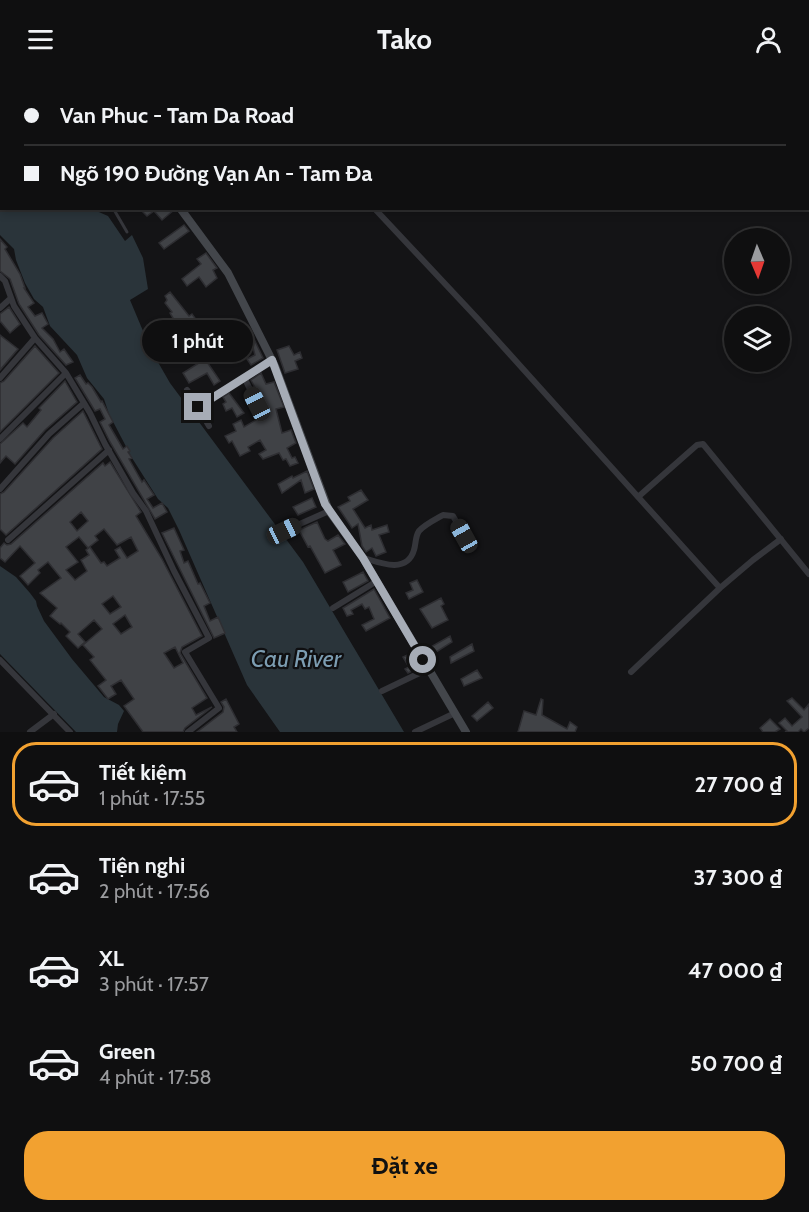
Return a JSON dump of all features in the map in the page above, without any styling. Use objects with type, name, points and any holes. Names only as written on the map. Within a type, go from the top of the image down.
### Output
[{"type":"main road","points":[[181,210],[228,273],[272,360],[329,511],[363,558],[466,732]]},
{"type":"street","points":[[376,210],[478,319],[720,588]]},
{"type":"street","points":[[0,276],[5,281],[14,306],[35,338],[66,374],[84,403],[133,493],[146,511],[209,638],[186,652],[219,708],[188,732]]},
{"type":"street","points":[[0,308],[11,298]]},
{"type":"street","points":[[0,378],[35,338]]},
{"type":"street","points":[[198,407],[272,360]]},
{"type":"street","points":[[0,439],[66,374]]},
{"type":"street","points":[[244,377],[257,404]]},
{"type":"street","points":[[187,390],[209,426]]},
{"type":"street","points":[[0,489],[49,434],[84,403]]},
{"type":"street","points":[[638,496],[700,443],[809,574]]},
{"type":"street","points":[[8,540],[109,450]]},
{"type":"street","points":[[284,531],[329,511]]},
{"type":"street","points":[[363,558],[389,566],[398,565],[412,555],[420,530],[443,515],[453,516],[464,536]]},
{"type":"street","points":[[631,672],[720,588],[781,539]]},
{"type":"street","points":[[333,608],[377,581]]},
{"type":"street","points":[[0,660],[70,732]]},
{"type":"street","points":[[382,691],[428,669]]},
{"type":"street","points":[[415,732],[454,713]]},
{"type":"street","points":[[30,732],[54,714]]},
{"type":"lane","points":[[114,210],[127,232]]},
{"type":"water","name":"Cau River","points":[[0,210],[94,210],[108,216],[125,241],[132,235],[143,258],[148,289],[130,300],[151,350],[170,383],[303,562],[404,732],[280,732],[247,685],[168,508],[158,499],[132,458],[109,414],[104,399],[87,378],[77,355],[50,326],[43,307],[34,299],[25,283],[14,249],[0,235]]},
{"type":"water","points":[[0,566],[16,577],[30,593],[44,621],[104,697],[119,705],[124,711],[117,732],[76,732],[0,654]]},
{"type":"building","points":[[145,210],[174,210],[162,220],[154,211],[147,216],[143,212]]},
{"type":"building","points":[[184,225],[189,231],[164,249],[159,243]]},
{"type":"building","points":[[0,239],[7,247],[5,249],[34,303],[28,307],[35,316],[42,313],[48,324],[42,328],[53,339],[60,352],[64,349],[73,362],[66,365],[39,335],[19,304],[10,279],[0,271]]},
{"type":"building","points":[[206,253],[217,268],[213,270],[217,278],[206,287],[199,277],[187,286],[182,279],[201,264],[197,259]]},
{"type":"building","points":[[170,292],[189,316],[192,314],[197,321],[189,326],[193,332],[176,342],[171,328],[162,334],[158,328],[173,318],[170,313],[172,312],[165,303],[167,300],[165,296]]},
{"type":"building","points":[[9,307],[20,324],[10,333],[0,321],[0,314]]},
{"type":"building","points":[[0,335],[18,349],[0,370]]},
{"type":"building","points":[[254,339],[263,358],[251,365],[247,359],[255,355],[251,340]]},
{"type":"building","points":[[181,345],[188,355],[177,363],[170,352]]},
{"type":"building","points":[[35,346],[59,373],[0,432],[0,383]]},
{"type":"building","points":[[289,346],[294,355],[300,352],[302,358],[295,361],[298,369],[285,373],[277,350]]},
{"type":"building","points":[[205,359],[220,381],[214,385],[207,373],[189,383],[183,373]]},
{"type":"building","points":[[261,373],[266,384],[274,382],[284,407],[276,409],[282,433],[291,430],[296,443],[287,448],[292,458],[295,457],[298,463],[290,466],[279,453],[263,459],[259,454],[266,450],[260,440],[248,447],[250,451],[240,456],[232,441],[229,443],[225,436],[236,431],[233,424],[241,420],[244,427],[268,413],[251,380]]},
{"type":"building","points":[[80,375],[102,401],[113,422],[109,425],[123,449],[127,446],[132,458],[129,459],[142,482],[144,480],[154,495],[147,499],[153,508],[162,503],[167,512],[155,519],[100,422],[105,419],[100,409],[95,411],[75,378]]},
{"type":"building","points":[[65,381],[77,402],[45,430],[15,464],[6,456],[0,463],[0,444],[23,423],[27,427],[41,410],[39,408]]},
{"type":"building","points":[[229,393],[244,413],[237,417],[232,408],[226,411],[223,404],[226,402],[223,397]]},
{"type":"building","points":[[83,411],[102,449],[6,535],[0,529],[0,494],[53,438]]},
{"type":"building","points":[[110,462],[141,512],[136,516],[162,559],[202,636],[182,647],[180,653],[207,698],[192,708],[196,715],[212,707],[183,732],[143,732],[124,706],[134,699],[121,680],[111,686],[116,694],[108,699],[98,686],[106,680],[90,660],[94,657],[83,645],[102,629],[94,620],[78,634],[85,642],[78,648],[66,636],[70,632],[50,616],[57,608],[40,593],[61,578],[48,562],[38,570],[40,573],[28,585],[20,576],[35,563],[20,546],[5,562],[0,558],[0,548],[4,543],[11,544],[103,463],[105,466]],"holes":[[[81,512],[88,521],[77,531],[70,522]],[[104,529],[117,545],[131,537],[138,551],[127,558],[120,547],[115,550],[120,558],[107,566],[104,562],[101,563],[90,547],[86,550],[89,555],[81,560],[87,571],[75,580],[66,570],[78,562],[66,547],[79,537],[88,548],[98,540],[95,536]],[[113,596],[121,607],[110,614],[102,604]],[[125,615],[132,627],[121,634],[113,624]],[[175,647],[183,663],[174,668],[164,653]]]},
{"type":"building","points":[[307,471],[314,489],[305,493],[301,480],[282,493],[278,484]]},
{"type":"building","points":[[361,490],[368,500],[353,509],[365,528],[371,525],[372,530],[387,525],[389,532],[379,535],[386,552],[376,556],[372,548],[366,552],[362,546],[358,524],[352,528],[338,507],[350,501],[348,497]]},
{"type":"building","points":[[312,498],[316,507],[298,515],[293,507]]},
{"type":"building","points":[[317,522],[325,539],[328,541],[338,535],[345,544],[333,550],[341,565],[325,573],[299,530]]},
{"type":"building","points":[[174,528],[184,550],[180,551],[184,563],[188,561],[198,584],[200,583],[210,603],[204,606],[210,621],[218,617],[225,633],[214,638],[162,533]]},
{"type":"building","points":[[363,572],[368,581],[348,592],[343,582]]},
{"type":"building","points":[[417,580],[423,592],[409,599],[406,593],[413,590],[410,583]]},
{"type":"building","points":[[374,589],[390,618],[366,631],[362,625],[374,619],[369,607],[365,609],[362,604],[351,610],[353,614],[347,616],[343,608]]},
{"type":"building","points":[[441,598],[444,604],[441,606],[448,620],[432,628],[420,609]]},
{"type":"building","points":[[450,636],[452,642],[433,654],[429,648]]},
{"type":"building","points":[[472,644],[474,651],[451,663],[450,657]]},
{"type":"building","points":[[412,653],[420,667],[408,673],[405,669],[409,667],[403,657]]},
{"type":"building","points":[[477,670],[482,678],[464,686],[461,679]]},
{"type":"building","points":[[792,698],[804,710],[809,704],[809,728],[804,732],[801,729],[798,732],[785,732],[787,731],[779,723],[785,718],[792,726],[802,717],[787,701]]},
{"type":"building","points":[[226,699],[239,724],[234,727],[237,732],[197,732],[223,712],[224,707],[221,702]]},
{"type":"building","points":[[541,699],[543,700],[542,715],[567,729],[570,722],[577,727],[575,732],[518,732],[524,711],[536,715]]},
{"type":"building","points":[[488,702],[493,708],[477,721],[472,716]]},
{"type":"building","points":[[770,719],[780,729],[775,732],[763,732],[760,728]]},
{"type":"route","points":[[198,407],[272,360],[325,504],[363,558],[423,660]]}]
